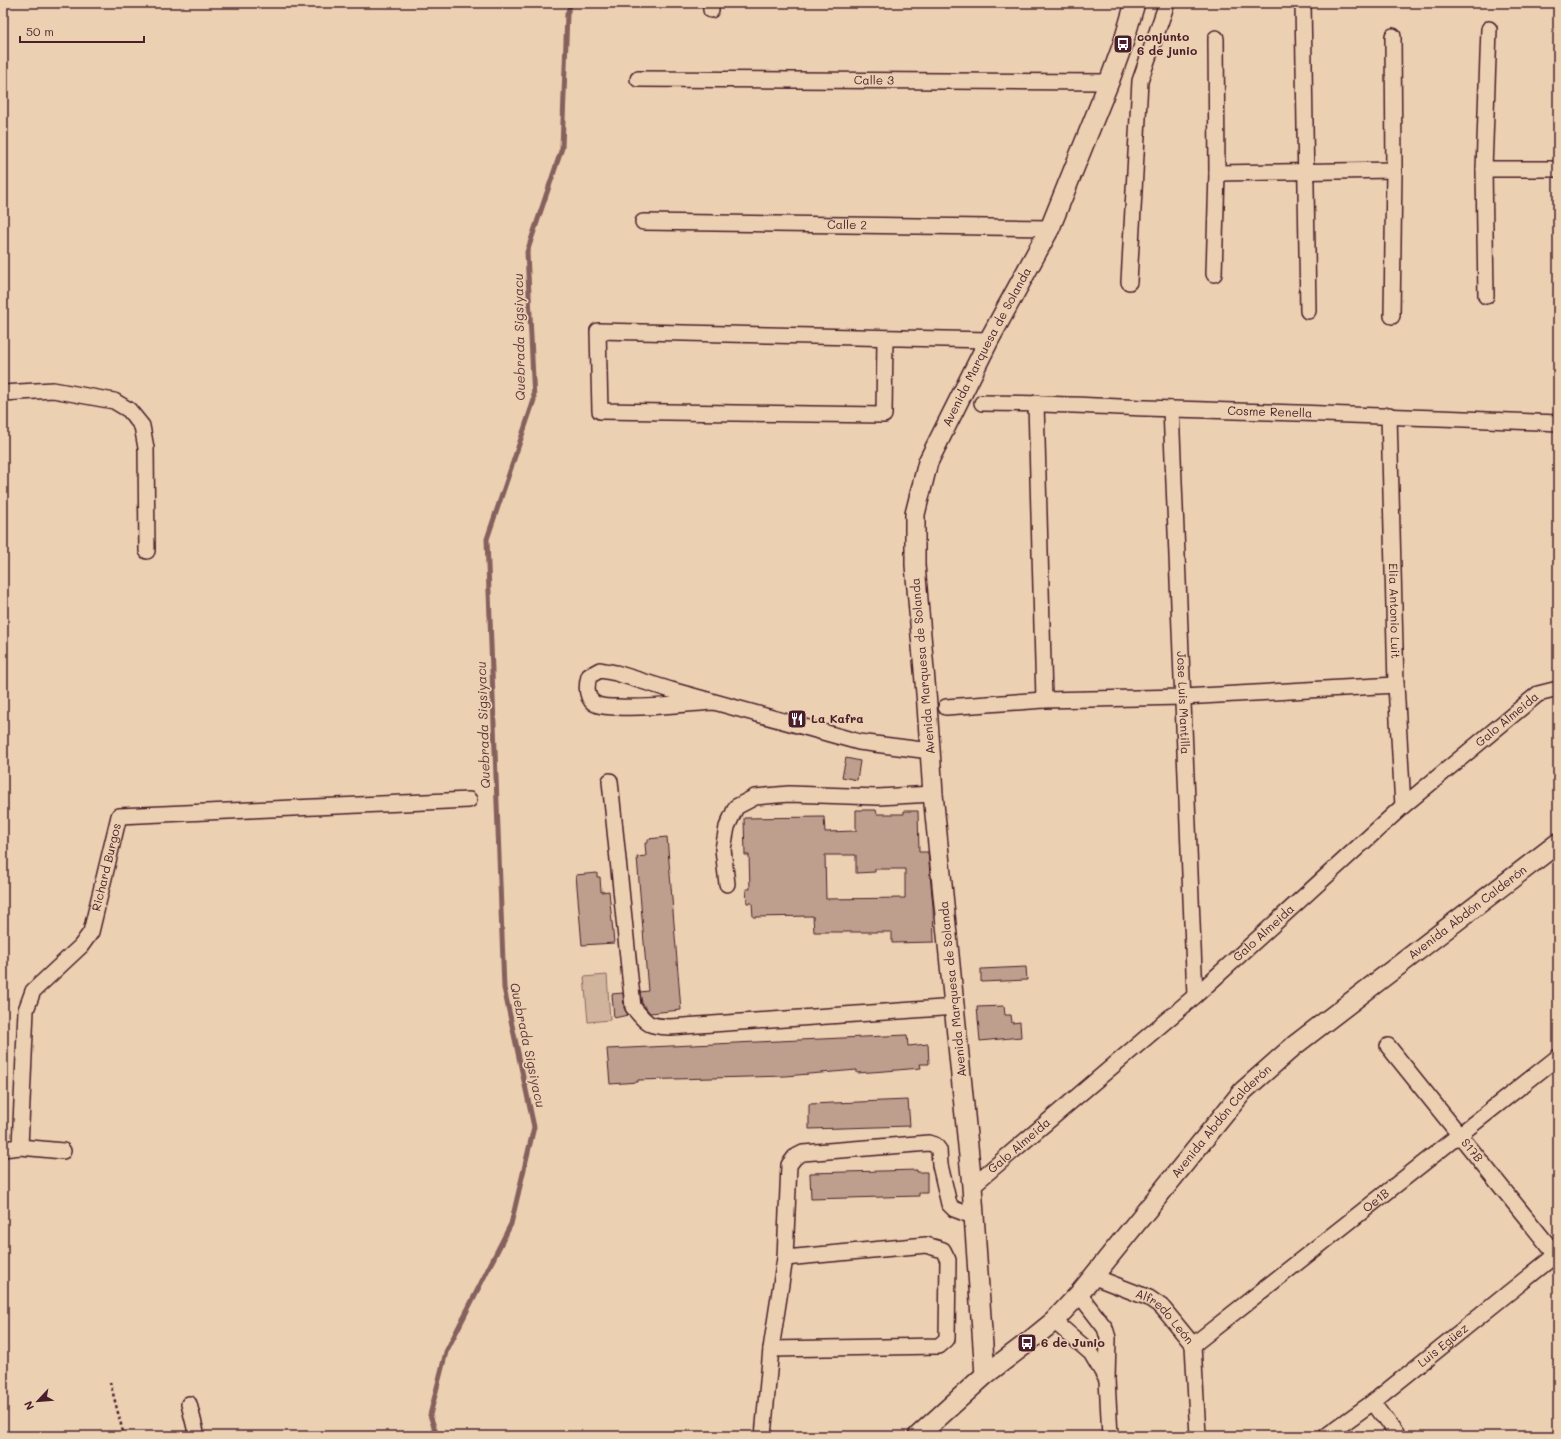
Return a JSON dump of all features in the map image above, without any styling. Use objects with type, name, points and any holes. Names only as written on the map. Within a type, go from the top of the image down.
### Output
[{"type":"street","name":"Avenida Marquesa de Solanda","points":[[985,1375],[975,1217],[956,1007],[933,794],[915,565],[915,514],[928,462],[989,340],[1050,228],[1109,82],[1123,44],[1135,3]]},
{"type":"street","points":[[1129,282],[1140,81],[1166,3]]},
{"type":"street","points":[[1303,3],[1308,311]]},
{"type":"street","points":[[1486,296],[1484,169],[1489,29]]},
{"type":"street","points":[[1392,316],[1394,170],[1393,36]]},
{"type":"street","points":[[1214,274],[1217,173],[1216,38]]},
{"type":"street","name":"Calle 3","points":[[638,79],[1109,82]]},
{"type":"street","points":[[1484,169],[1558,169]]},
{"type":"street","points":[[1217,173],[1394,170]]},
{"type":"street","name":"Calle 2","points":[[643,222],[1050,228]]},
{"type":"street","points":[[884,338],[884,415],[600,411],[598,332],[989,340]]},
{"type":"street","points":[[3,393],[53,390],[114,401],[129,410],[142,426],[146,448],[148,551]]},
{"type":"street","name":"Cosme Renella","points":[[982,403],[1036,403],[1171,409],[1389,415],[1558,423]]},
{"type":"street","points":[[1036,403],[1044,700]]},
{"type":"street","name":"Jose Luis Mantilla","points":[[1171,409],[1195,996]]},
{"type":"street","name":"Elia Antonio Luit","points":[[1389,415],[1396,685],[1403,806]]},
{"type":"street","points":[[713,702],[656,706],[604,706],[598,705],[591,701],[587,688],[587,682],[589,676],[600,670],[616,673],[713,702],[859,742],[930,751]]},
{"type":"street","points":[[946,707],[1044,700],[1183,697],[1396,685]]},
{"type":"street","name":"Galo Almeida","points":[[972,1186],[1195,996],[1403,806],[1538,694],[1558,689]]},
{"type":"street","points":[[610,781],[633,1007],[644,1021],[652,1026],[670,1027],[956,1007]]},
{"type":"street","points":[[727,884],[723,849],[727,827],[736,807],[755,797],[789,794],[878,797],[933,794]]},
{"type":"street","name":"Richard Burgos","points":[[20,1148],[26,1010],[32,991],[81,946],[91,932],[119,816],[469,800]]},
{"type":"street","name":"Avenida Abdón Calderón","points":[[918,1436],[985,1375],[1054,1321],[1079,1294],[1243,1091],[1295,1045],[1558,843]]},
{"type":"street","name":"S17B","points":[[1388,1046],[1557,1254]]},
{"type":"street","name":"Oe1B","points":[[1193,1345],[1558,1057]]},
{"type":"street","points":[[763,1436],[771,1349],[785,1258],[789,1165],[795,1157],[803,1153],[929,1143],[935,1145],[939,1150],[940,1164],[949,1204],[954,1209],[975,1217]]},
{"type":"street","points":[[3,1149],[20,1148],[63,1151]]},
{"type":"street","points":[[771,1349],[939,1346],[947,1339],[948,1260],[942,1250],[926,1245],[785,1258]]},
{"type":"street","name":"Luis Egüez","points":[[1326,1436],[1373,1402],[1557,1254]]},
{"type":"street","name":"Alfredo León","points":[[1092,1276],[1149,1298],[1162,1307],[1193,1345],[1198,1436]]},
{"type":"street","points":[[1079,1294],[1105,1328],[1108,1338],[1107,1380],[1110,1436]]},
{"type":"street","points":[[1054,1321],[1090,1353],[1107,1380]]},
{"type":"street","points":[[1373,1402],[1398,1436]]},
{"type":"street","points":[[189,1404],[197,1436]]},
{"type":"path","points":[[110,1382],[124,1436]]},
{"type":"shaded area","points":[[607,975],[610,1020],[588,1022],[584,977]]},
{"type":"building","points":[[846,758],[860,761],[857,780],[842,777]]},
{"type":"building","points":[[856,810],[876,810],[877,814],[904,814],[904,811],[918,811],[919,852],[928,852],[933,907],[934,942],[892,943],[892,932],[814,932],[813,916],[753,917],[752,903],[747,903],[746,889],[750,889],[749,855],[745,855],[744,818],[824,817],[825,832],[856,831]],"holes":[[[825,855],[856,855],[856,873],[875,872],[875,869],[905,869],[905,898],[826,899]]]},
{"type":"building","points":[[667,837],[681,1010],[650,1013],[642,1003],[640,992],[648,991],[637,857],[646,856],[645,843],[648,843],[648,839]]},
{"type":"building","points":[[597,873],[597,877],[600,877],[601,892],[609,891],[614,943],[582,945],[576,875]]},
{"type":"building","points":[[1026,967],[1027,980],[981,982],[981,969]]},
{"type":"building","points":[[623,993],[624,1008],[628,1015],[614,1018],[612,994]]},
{"type":"building","points":[[1004,1006],[1005,1015],[1011,1015],[1012,1023],[1020,1022],[1021,1037],[980,1041],[977,1007]]},
{"type":"building","points":[[907,1035],[908,1046],[928,1044],[929,1064],[920,1064],[921,1068],[857,1073],[857,1070],[785,1076],[638,1080],[638,1082],[610,1084],[607,1049]]},
{"type":"building","points":[[908,1100],[910,1126],[809,1129],[809,1104]]},
{"type":"building","points":[[917,1170],[917,1172],[927,1172],[927,1193],[919,1193],[919,1196],[811,1199],[810,1173]]},
{"type":"waterway","name":"Quebrada Sigsiyacu","points":[[437,1436],[430,1415],[446,1352],[511,1224],[534,1127],[504,988],[487,539],[534,400],[527,252],[562,148],[567,14],[571,3]]},
{"type":"place","name":"conjunto 6 de junio","points":[[1123,44]]},
{"type":"place","name":"La Kafra","points":[[797,719]]},
{"type":"place","name":"6 de Junio","points":[[1027,1343]]}]
